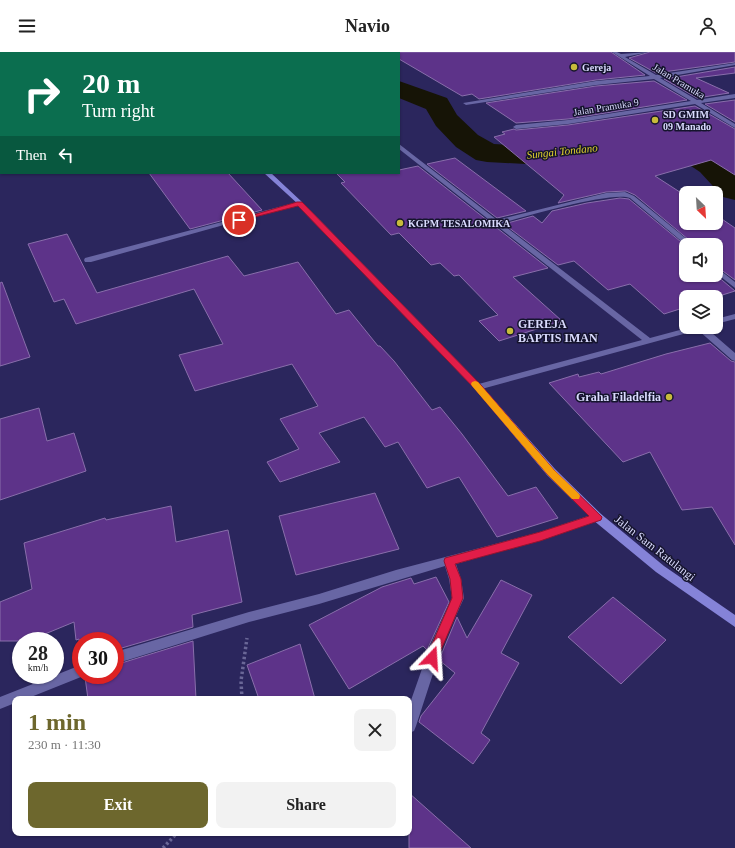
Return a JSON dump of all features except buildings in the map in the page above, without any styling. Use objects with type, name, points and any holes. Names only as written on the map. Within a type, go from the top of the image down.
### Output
[{"type":"main road","name":"Jalan Sam Ratulangi","points":[[268,174],[300,203],[478,387],[551,472],[597,517],[660,569],[735,622]]},
{"type":"street","name":"Jalan Pramuka","points":[[614,52],[735,126]]},
{"type":"street","points":[[620,56],[648,52]]},
{"type":"street","points":[[466,103],[596,83],[655,77],[735,64]]},
{"type":"street","name":"Jalan Pramuka 9","points":[[516,127],[568,122],[735,96]]},
{"type":"street","points":[[400,147],[648,341]]},
{"type":"street","points":[[496,222],[606,195],[625,194],[638,201],[682,238]]},
{"type":"street","points":[[88,260],[300,203]]},
{"type":"street","points":[[723,275],[735,286]]},
{"type":"street","points":[[723,320],[735,316]]},
{"type":"street","points":[[478,387],[679,333]]},
{"type":"street","points":[[708,334],[735,358]]},
{"type":"street","points":[[124,655],[249,617],[540,536],[597,517]]},
{"type":"street","points":[[412,717],[436,646],[458,598],[455,579],[449,561]]},
{"type":"street","points":[[18,696],[72,675]]},
{"type":"street","points":[[0,703],[12,698]]},
{"type":"path","points":[[242,696],[241,682],[249,617]]},
{"type":"path","points":[[163,848],[174,836]]},
{"type":"waterway","name":"Sungai Tondano","points":[[400,89],[437,104],[446,120],[467,141],[487,153],[526,155],[581,148],[623,147],[652,144],[692,153],[711,165],[735,190]]},
{"type":"slow traffic","points":[[475,384],[551,472],[576,496]]},
{"type":"place","name":"Gereja","points":[[574,67]]},
{"type":"place","name":"SD GMIM 09 Manado","points":[[655,120]]},
{"type":"place","name":"KGPM TESALOMIKA","points":[[400,223]]},
{"type":"place","name":"GEREJA BAPTIS IMAN","points":[[510,331]]},
{"type":"place","name":"Graha Filadelfia","points":[[669,397]]},
{"type":"route","points":[[239,220],[300,203],[478,387],[551,472],[597,517],[497,549],[449,561],[455,579],[458,598],[432,658]]}]
